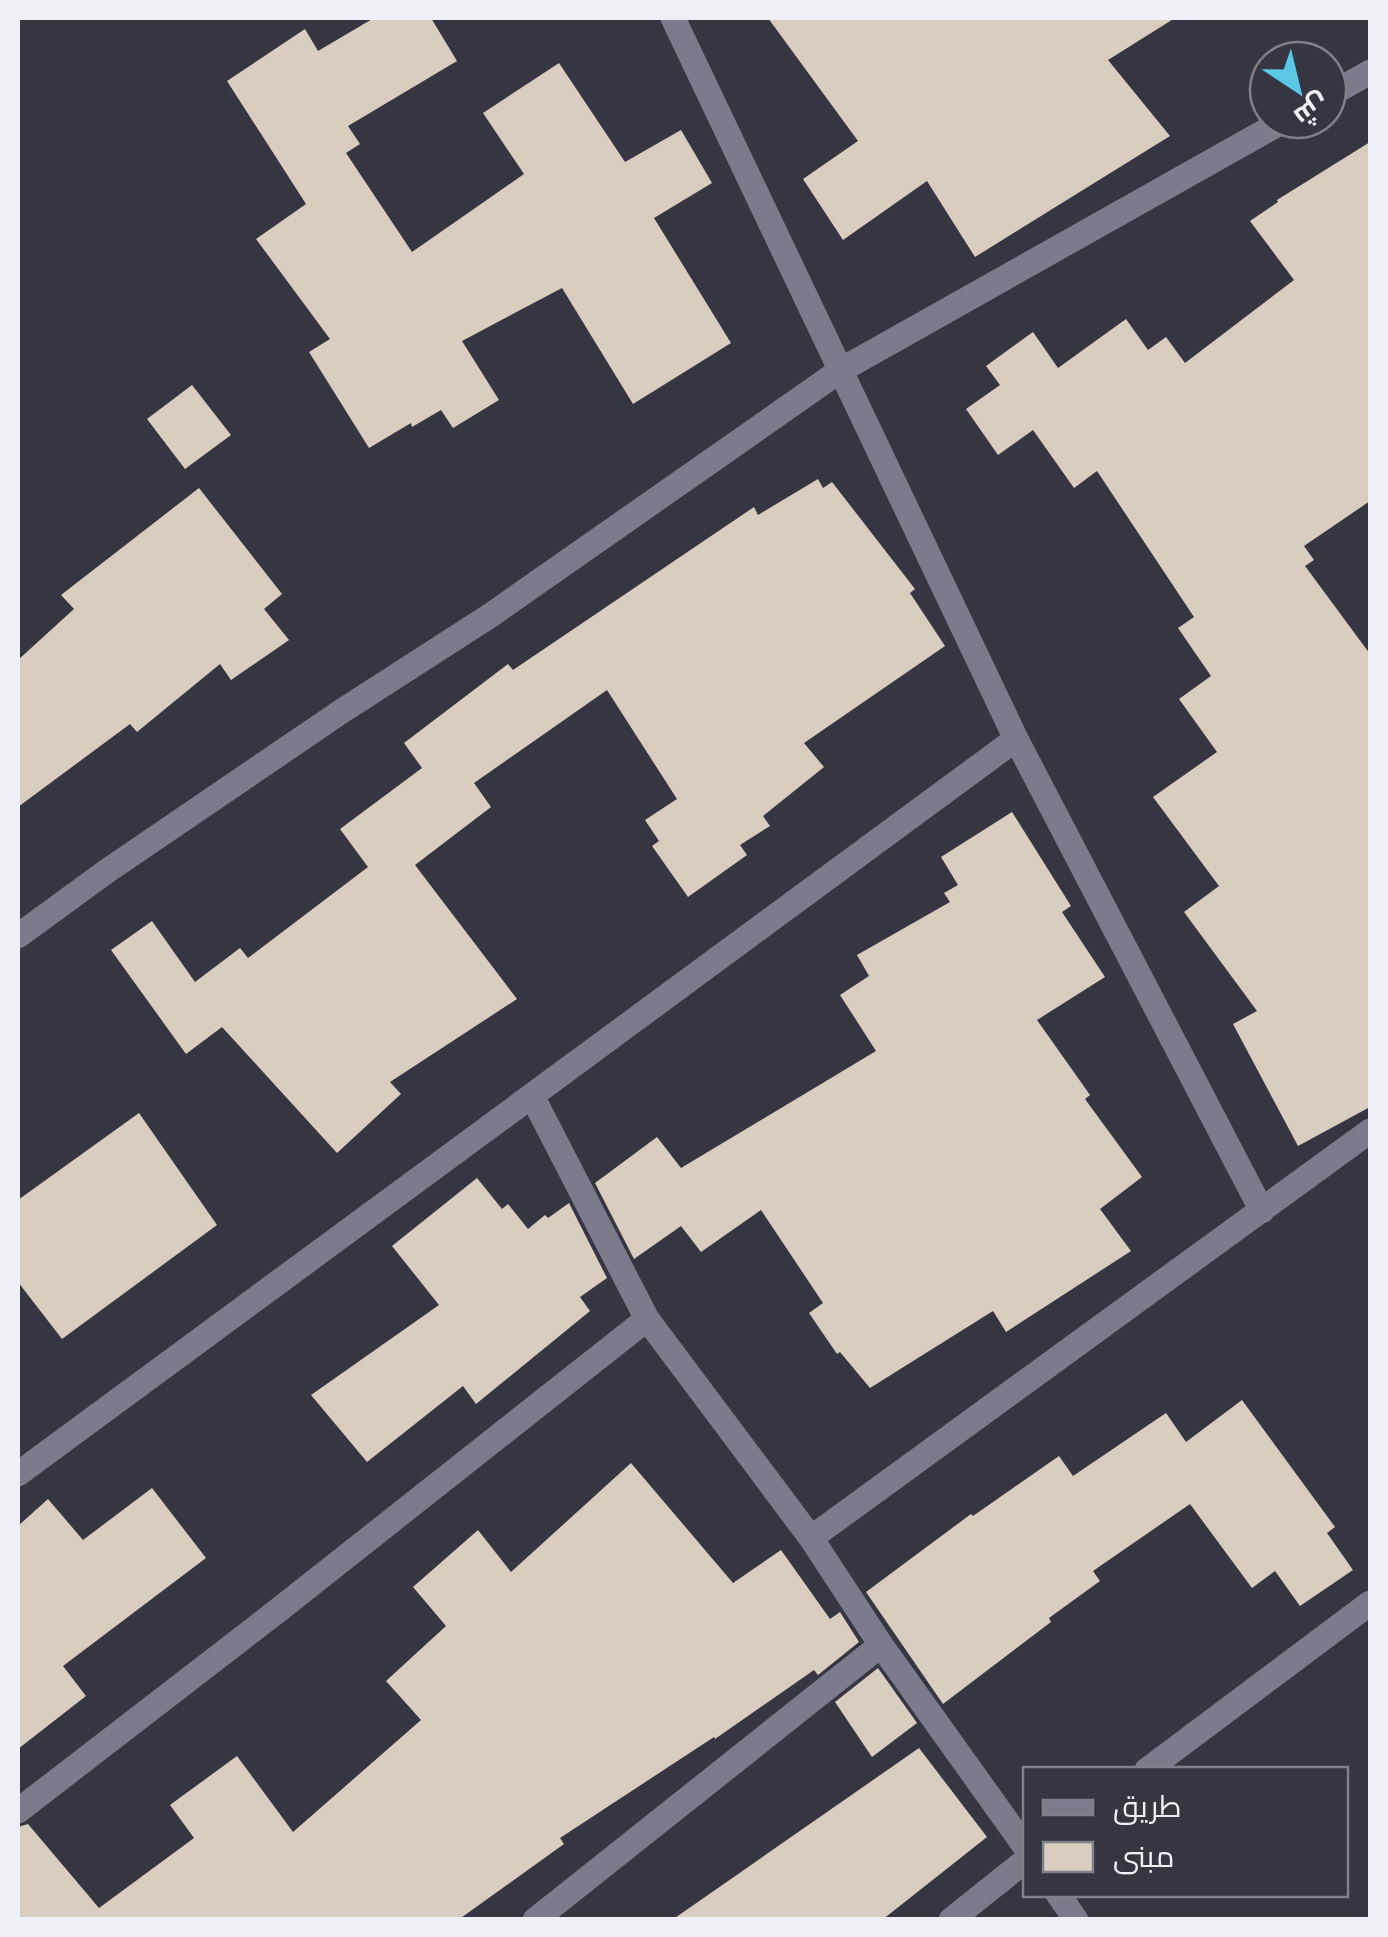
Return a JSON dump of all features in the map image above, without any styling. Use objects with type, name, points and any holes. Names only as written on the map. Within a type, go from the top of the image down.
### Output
[{"type":"street","points":[[673,18],[1016,739],[1262,1211]]},
{"type":"street","points":[[1348,85],[1370,72]]},
{"type":"street","points":[[18,936],[342,711],[491,615],[841,370],[1249,140]]},
{"type":"street","points":[[18,1474],[1016,739]]},
{"type":"street","points":[[532,1096],[646,1319],[811,1538],[882,1646],[1023,1844]]},
{"type":"street","points":[[811,1538],[1370,1131]]},
{"type":"street","points":[[18,1811],[646,1319]]},
{"type":"street","points":[[1151,1767],[1370,1603]]},
{"type":"street","points":[[535,1920],[882,1646]]},
{"type":"street","points":[[951,1920],[1023,1862]]},
{"type":"street","points":[[1060,1897],[1076,1920]]},
{"type":"building","points":[[374,18],[431,18],[457,61],[348,126],[360,144],[346,153],[412,252],[524,174],[483,113],[559,63],[625,162],[681,130],[712,183],[654,218],[731,343],[633,404],[562,288],[462,341],[499,400],[453,428],[441,410],[369,448],[309,352],[330,339],[256,239],[306,204],[227,81],[305,29],[318,51]]},
{"type":"building","points":[[768,18],[1175,18],[1108,60],[1170,136],[975,257],[927,181],[843,240],[803,179],[858,141]]},
{"type":"building","points":[[1370,142],[1370,501],[1304,546],[1314,560],[1305,566],[1370,654],[1370,1107],[1298,1146],[1233,1024],[1257,1011],[1184,912],[1219,886],[1153,797],[1217,752],[1179,699],[1211,676],[1178,628],[1194,617],[1097,471],[1074,488],[1033,430],[998,455],[966,409],[1000,385],[986,366],[1033,332],[1058,368],[1126,319],[1148,350],[1166,337],[1185,363],[1294,280],[1250,221]]},
{"type":"building","points":[[192,385],[231,435],[185,469],[147,419]]},
{"type":"building","points":[[818,479],[823,488],[832,482],[915,589],[910,593],[945,646],[804,743],[824,767],[763,816],[770,826],[740,845],[747,855],[688,897],[652,846],[659,841],[645,820],[677,799],[607,690],[474,783],[491,807],[415,865],[517,999],[390,1082],[401,1094],[337,1153],[222,1027],[186,1054],[111,950],[152,921],[195,982],[240,948],[248,958],[368,867],[340,829],[422,768],[404,743],[508,664],[513,670],[754,507],[758,515]]},
{"type":"building","points":[[199,488],[282,594],[264,609],[289,640],[231,680],[220,664],[137,732],[130,724],[18,807],[18,660],[74,609],[61,595]]},
{"type":"building","points":[[1012,812],[1071,906],[1062,912],[1105,977],[1037,1020],[1090,1095],[1085,1099],[1142,1177],[1100,1209],[1131,1251],[1006,1332],[993,1311],[870,1388],[840,1352],[837,1354],[809,1313],[823,1303],[761,1210],[701,1252],[681,1226],[634,1259],[595,1183],[657,1137],[681,1168],[876,1051],[840,995],[869,976],[857,955],[950,902],[944,893],[958,885],[941,857]]},
{"type":"building","points":[[139,1113],[217,1225],[62,1339],[18,1282],[18,1200]]},
{"type":"building","points":[[477,1178],[502,1209],[508,1204],[528,1229],[569,1203],[607,1278],[580,1297],[590,1311],[476,1404],[463,1386],[367,1462],[311,1395],[439,1305],[392,1246]]},
{"type":"building","points":[[1242,1400],[1335,1527],[1327,1533],[1353,1570],[1300,1606],[1275,1571],[1252,1588],[1190,1504],[1093,1571],[1100,1581],[943,1704],[866,1592],[971,1514],[1059,1456],[1073,1476],[1166,1413],[1186,1442]]},
{"type":"building","points":[[631,1463],[733,1583],[781,1550],[830,1619],[840,1612],[859,1642],[818,1675],[814,1670],[560,1838],[564,1844],[458,1920],[18,1920],[18,1827],[28,1824],[99,1908],[194,1838],[170,1805],[237,1756],[293,1832],[421,1720],[386,1681],[446,1626],[413,1587],[478,1530],[511,1572]]},
{"type":"building","points":[[152,1488],[206,1558],[63,1666],[86,1696],[18,1749],[18,1526],[48,1499],[83,1540]]},
{"type":"building","points":[[878,1668],[917,1723],[872,1757],[835,1702]]},
{"type":"building","points":[[919,1748],[987,1837],[882,1920],[672,1920]]}]
